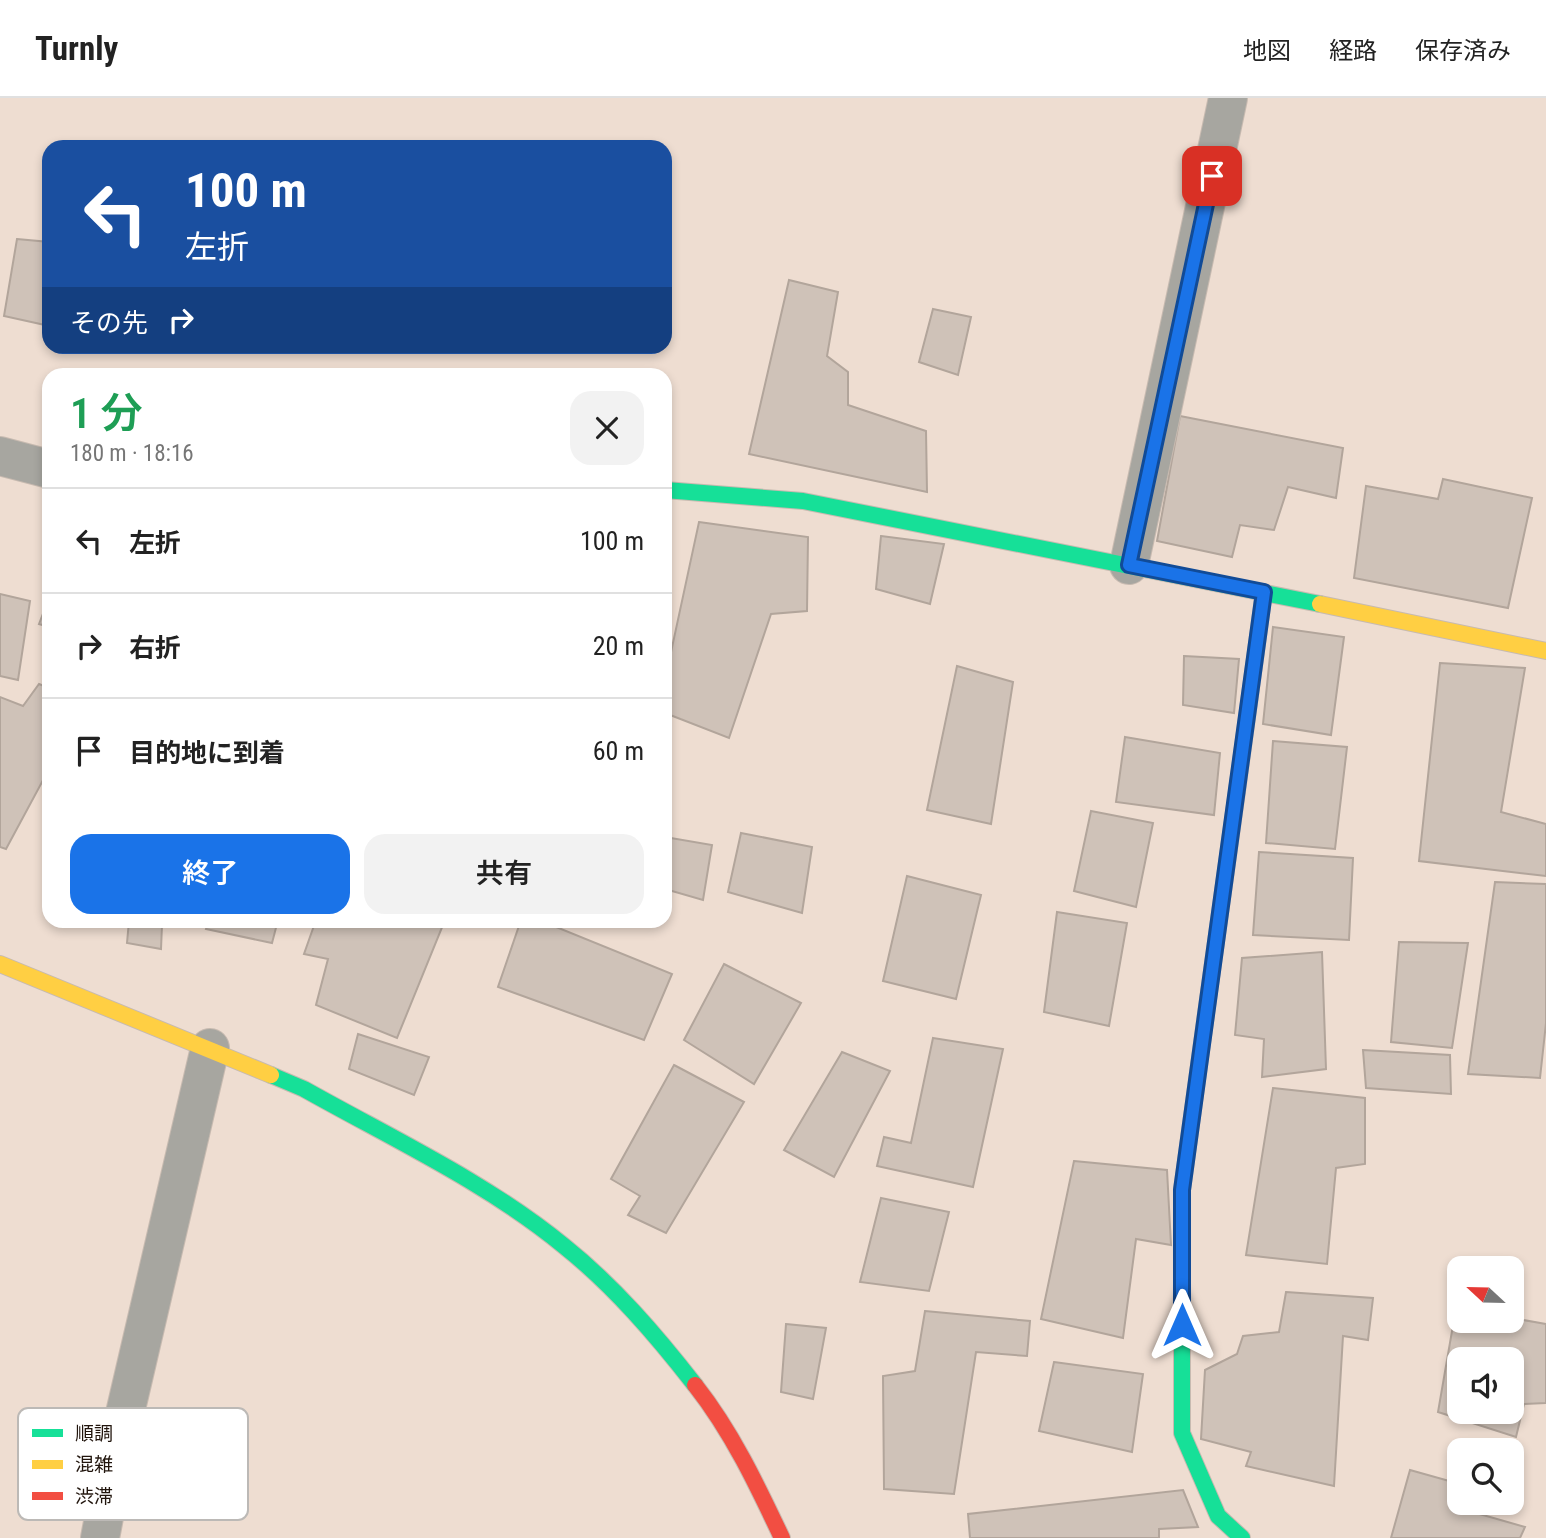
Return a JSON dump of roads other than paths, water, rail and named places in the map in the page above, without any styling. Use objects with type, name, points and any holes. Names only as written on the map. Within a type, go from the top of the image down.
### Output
[{"type":"street","points":[[1129,565],[1228,98]]},
{"type":"street","points":[[0,456],[42,467]]},
{"type":"street","points":[[672,491],[803,501],[1546,651]]},
{"type":"street","points":[[1242,1538],[1218,1516],[1182,1433],[1182,1190],[1264,592]]},
{"type":"street","points":[[0,964],[210,1048],[304,1089],[505,1202],[565,1246],[618,1295],[667,1349],[710,1404],[753,1477],[782,1538]]},
{"type":"street","points":[[126,1408],[210,1048]]},
{"type":"street","points":[[100,1538],[103,1520]]}]
